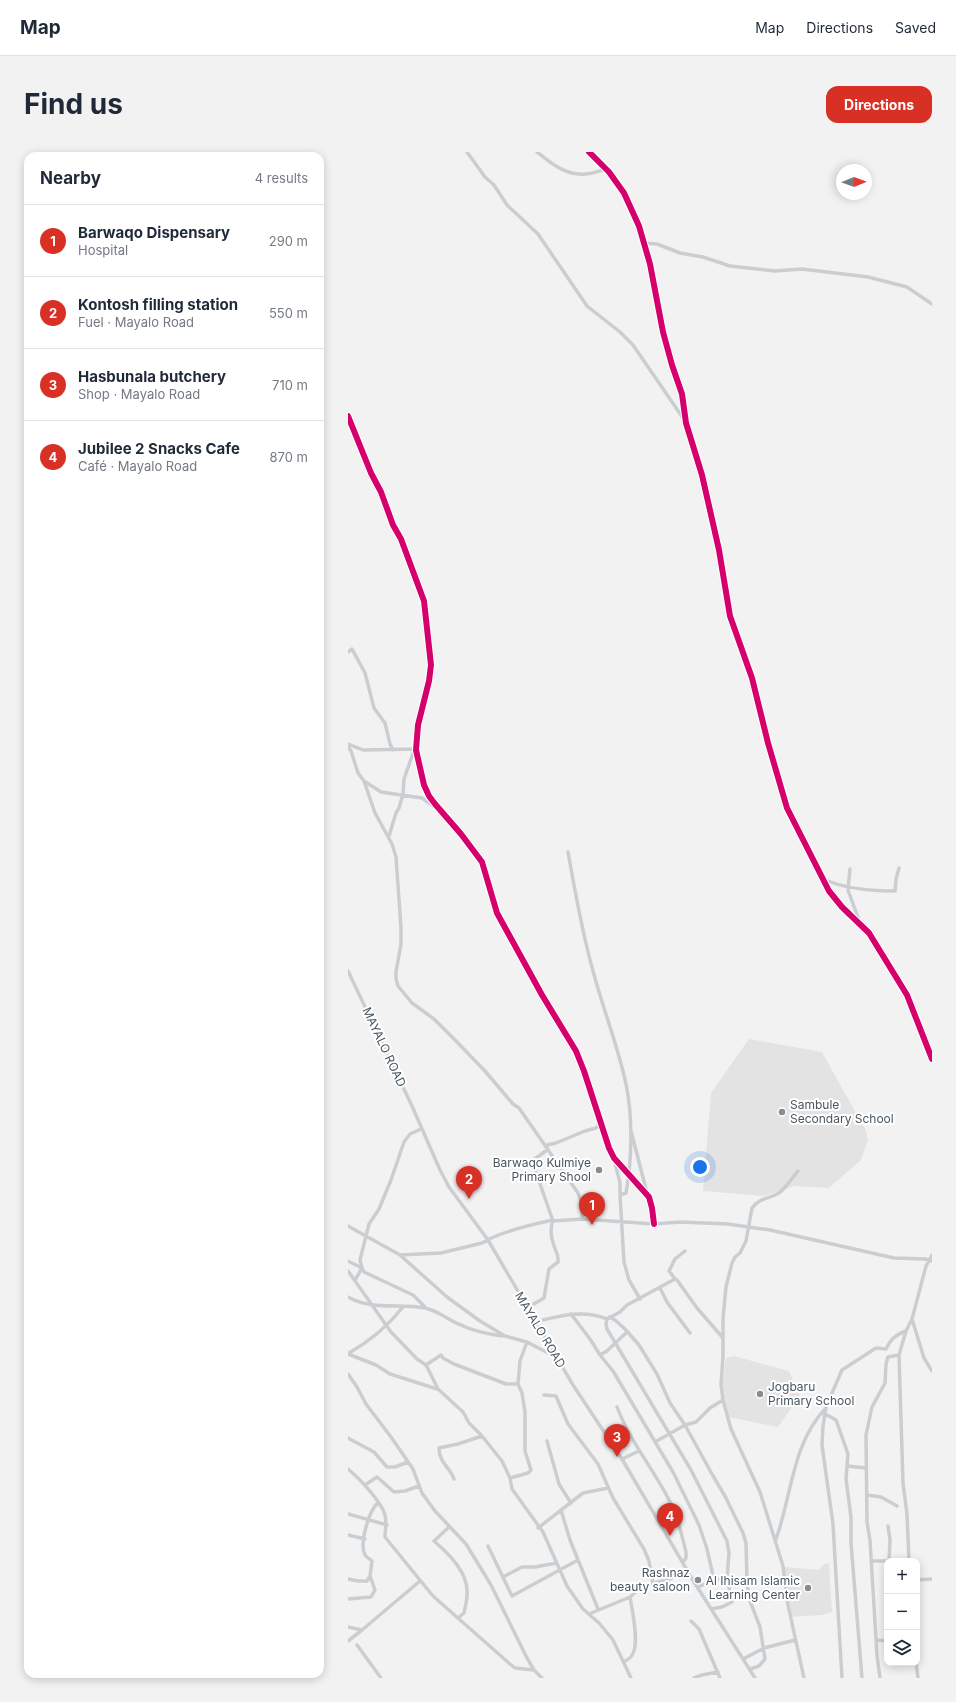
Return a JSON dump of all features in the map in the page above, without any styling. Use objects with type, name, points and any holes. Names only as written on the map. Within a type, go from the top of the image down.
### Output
[{"type":"street","points":[[467,152],[485,177],[494,185],[506,205],[538,234],[587,306],[633,344],[686,423]]},
{"type":"street","points":[[537,152],[557,167],[569,173],[585,174],[606,169]]},
{"type":"street","points":[[589,152],[606,169],[627,198],[640,226],[650,264],[663,332],[682,394],[686,423],[702,475],[719,550],[730,616],[752,678],[781,790],[790,815],[834,899],[861,924],[874,940],[907,995],[932,1059]]},
{"type":"street","points":[[644,243],[657,244],[676,252],[703,257],[730,266],[775,271],[802,270],[868,277],[907,287],[932,304]]},
{"type":"street","points":[[348,416],[371,473],[382,494],[393,525],[401,539],[424,601],[431,664],[429,681],[418,725],[416,743],[404,779],[400,808],[396,813],[389,836]]},
{"type":"street","points":[[348,652],[352,649],[365,673],[374,708],[385,723],[393,750]]},
{"type":"street","points":[[416,743],[418,762],[424,785],[429,796],[482,862],[497,913],[542,995],[576,1050],[614,1158],[620,1183],[624,1262],[629,1280],[640,1299]]},
{"type":"street","points":[[348,746],[363,750],[414,749]]},
{"type":"street","points":[[348,746],[358,773],[364,781],[375,813],[389,836],[396,857],[401,944],[396,972],[398,986],[412,1003],[434,1019],[456,1041],[485,1071],[513,1104],[519,1108],[580,1198],[582,1206],[582,1219]]},
{"type":"street","points":[[348,756],[353,759]]},
{"type":"street","points":[[364,781],[381,792],[403,794],[422,798],[443,812]]},
{"type":"street","points":[[568,852],[578,911],[626,1085],[630,1112],[629,1176],[626,1193],[620,1195]]},
{"type":"street","points":[[823,878],[833,883],[848,887],[874,891],[894,891],[899,868]]},
{"type":"street","points":[[850,869],[848,887],[861,924]]},
{"type":"street","name":"MAYALO ROAD","points":[[348,971],[449,1187],[488,1240],[573,1385],[622,1459],[711,1609],[755,1678]]},
{"type":"street","points":[[547,1150],[547,1144],[596,1128],[601,1123]]},
{"type":"street","points":[[629,1128],[652,1208],[654,1224]]},
{"type":"street","points":[[421,1129],[410,1134],[404,1142],[379,1209],[369,1224],[360,1260],[364,1272],[413,1295],[427,1309]]},
{"type":"street","points":[[527,1308],[544,1298],[549,1269],[558,1262],[558,1254],[554,1248],[552,1239],[551,1226],[553,1220],[532,1161],[547,1150]]},
{"type":"street","points":[[614,1158],[647,1194]]},
{"type":"street","points":[[798,1172],[780,1192],[755,1204],[752,1208],[750,1227],[746,1241],[740,1253],[734,1257],[728,1276],[724,1308],[724,1358],[721,1385],[723,1400],[731,1428],[760,1492],[783,1566],[788,1605],[804,1678]]},
{"type":"street","points":[[400,1255],[441,1253],[482,1243],[553,1220],[582,1219],[654,1224],[699,1222],[750,1227],[775,1231],[894,1258],[927,1259],[931,1261]]},
{"type":"street","points":[[348,1226],[400,1255],[462,1308],[505,1336]]},
{"type":"street","points":[[685,1250],[676,1259],[669,1271],[697,1308],[723,1338]]},
{"type":"street","points":[[909,1558],[907,1514],[903,1483],[899,1355],[906,1331],[912,1319],[923,1277],[931,1261],[932,1255]]},
{"type":"street","points":[[348,1261],[362,1268]]},
{"type":"street","points":[[355,1280],[362,1268]]},
{"type":"street","points":[[348,1271],[386,1326],[417,1359],[426,1365],[438,1389],[463,1412],[469,1423],[482,1436],[502,1461],[510,1478],[512,1489],[538,1528],[543,1532],[567,1586],[583,1609],[599,1623],[613,1640],[631,1678]]},
{"type":"street","points":[[675,1279],[627,1305],[620,1312],[608,1318],[606,1324],[607,1329],[705,1495],[725,1537],[729,1553],[727,1578],[732,1602],[722,1607],[711,1609]]},
{"type":"street","points":[[660,1288],[667,1302],[690,1333]]},
{"type":"street","points":[[348,1297],[363,1304],[438,1311],[444,1317],[462,1326],[484,1333],[505,1336],[527,1342],[552,1355],[555,1354]]},
{"type":"street","points":[[348,1354],[363,1345],[386,1326],[403,1307]]},
{"type":"street","points":[[535,1322],[559,1315],[588,1313],[615,1320],[639,1345],[649,1361],[657,1374],[670,1403],[685,1425],[726,1498],[745,1538],[747,1583],[750,1601],[760,1627],[764,1648],[764,1661],[759,1666],[750,1669]]},
{"type":"street","points":[[571,1314],[613,1371],[673,1472],[699,1525],[707,1549],[714,1580]]},
{"type":"street","points":[[912,1319],[924,1358],[932,1372]]},
{"type":"street","points":[[880,1678],[867,1522],[865,1446],[872,1407],[885,1383],[888,1357],[886,1349],[891,1340],[897,1334],[906,1331]]},
{"type":"street","points":[[600,1355],[616,1344],[628,1332]]},
{"type":"street","points":[[510,1478],[528,1473],[531,1470],[525,1451],[525,1412],[522,1393],[518,1384],[520,1361],[527,1342]]},
{"type":"street","points":[[842,1678],[833,1524],[822,1445],[825,1414],[826,1407],[842,1370],[876,1348],[886,1349]]},
{"type":"street","points":[[348,1354],[376,1365],[390,1374],[438,1389]]},
{"type":"street","points":[[426,1365],[441,1355],[443,1358],[458,1365],[474,1370],[506,1384],[518,1384]]},
{"type":"street","points":[[888,1357],[899,1355]]},
{"type":"street","points":[[348,1374],[360,1391],[366,1404],[408,1462],[419,1486],[434,1511],[466,1544],[485,1575],[534,1670],[542,1678]]},
{"type":"street","points":[[544,1395],[556,1396],[568,1424],[598,1464],[608,1488],[644,1549],[649,1562],[653,1584]]},
{"type":"street","points":[[655,1442],[685,1425],[696,1422],[710,1408],[723,1400]]},
{"type":"street","points":[[618,1407],[623,1422],[667,1496],[677,1516],[686,1552],[686,1558],[683,1562]]},
{"type":"street","points":[[775,1539],[796,1465],[807,1434],[816,1418],[826,1407]]},
{"type":"street","points":[[825,1414],[834,1418],[837,1422],[847,1448],[846,1479],[851,1517],[851,1543],[862,1678]]},
{"type":"street","points":[[454,1479],[450,1471],[442,1462],[439,1448],[458,1444],[482,1436]]},
{"type":"street","points":[[348,1438],[374,1452],[387,1467],[396,1467],[408,1462]]},
{"type":"street","points":[[547,1441],[558,1484],[571,1503]]},
{"type":"street","points":[[622,1459],[639,1451]]},
{"type":"street","points":[[847,1466],[866,1468]]},
{"type":"street","points":[[348,1468],[365,1485],[383,1510],[387,1525],[385,1537],[433,1596],[515,1668],[534,1670]]},
{"type":"street","points":[[365,1485],[377,1477],[394,1492],[404,1491],[419,1486]]},
{"type":"street","points":[[538,1528],[583,1493],[608,1488]]},
{"type":"street","points":[[867,1494],[881,1498],[897,1506]]},
{"type":"street","points":[[348,1579],[367,1581],[370,1576],[372,1563],[364,1553],[365,1539],[368,1519],[373,1507],[378,1503]]},
{"type":"street","points":[[560,1510],[598,1609]]},
{"type":"street","points":[[348,1514],[387,1525]]},
{"type":"street","points":[[888,1526],[890,1540],[889,1558]]},
{"type":"street","points":[[449,1527],[434,1541],[457,1564],[464,1578],[467,1594],[464,1613],[458,1618]]},
{"type":"street","points":[[348,1535],[365,1539]]},
{"type":"street","points":[[488,1546],[512,1596],[578,1560]]},
{"type":"street","points":[[871,1561],[884,1561]]},
{"type":"street","points":[[503,1577],[522,1567],[535,1567],[557,1563]]},
{"type":"street","points":[[589,1614],[630,1597],[641,1587],[672,1578],[687,1569]]},
{"type":"street","points":[[348,1599],[371,1597],[374,1590],[370,1576]]},
{"type":"street","points":[[698,1587],[714,1580],[727,1578]]},
{"type":"street","points":[[920,1580],[932,1579]]},
{"type":"street","points":[[348,1641],[420,1581]]},
{"type":"street","points":[[624,1661],[632,1655],[635,1648],[635,1635],[630,1597]]},
{"type":"street","points":[[691,1620],[699,1629],[720,1678]]},
{"type":"street","points":[[348,1627],[362,1630]]},
{"type":"street","points":[[743,1658],[764,1648],[795,1640]]},
{"type":"street","points":[[876,1640],[884,1641]]},
{"type":"street","points":[[357,1645],[381,1678]]},
{"type":"street","points":[[916,1666],[918,1678]]},
{"type":"street","points":[[694,1678],[718,1672]]},
{"type":"shaded area","name":"Sambule Secondary School","points":[[749,1039],[822,1052],[866,1131],[868,1140],[861,1160],[829,1188],[795,1186],[764,1196],[703,1191],[711,1093]]},
{"type":"shaded area","name":"Jogbaru Primary School","points":[[734,1356],[789,1371],[800,1396],[778,1427],[729,1417],[722,1391],[726,1358]]},
{"type":"shaded area","name":"Al Ihisam Islamic Learning Center","points":[[829,1563],[832,1612],[822,1615],[791,1617],[788,1606],[785,1567],[819,1570],[824,1564]]},
{"type":"cycle path","points":[[589,152],[609,172],[624,193],[639,226],[650,264],[663,332],[682,394],[686,423],[702,475],[719,550],[730,616],[752,678],[768,743],[787,808],[829,891],[842,907],[869,933],[907,995],[932,1059]]},
{"type":"cycle path","points":[[348,416],[371,473],[381,492],[393,525],[401,539],[424,601],[431,665],[429,681],[418,725],[416,750],[424,785],[435,804],[461,834],[482,862],[497,913],[542,995],[576,1051],[609,1148],[614,1158],[649,1197],[654,1224]]},
{"type":"place","name":"Sambule Secondary School","points":[[782,1112]]},
{"type":"place","name":"Barwaqo Kulmiye Primary Shool","points":[[599,1170]]},
{"type":"place","name":"Kontosh filling station","points":[[469,1199]]},
{"type":"place","name":"Barwaqo Dispensary","points":[[592,1225]]},
{"type":"place","name":"Jogbaru Primary School","points":[[760,1394]]},
{"type":"place","name":"Hasbunala butchery","points":[[617,1457]]},
{"type":"place","name":"Jubilee 2 Snacks Cafe","points":[[670,1536]]},
{"type":"place","name":"Rashnaz beauty saloon","points":[[698,1580]]},
{"type":"place","name":"Al Ihisam Islamic Learning Center","points":[[808,1588]]}]
